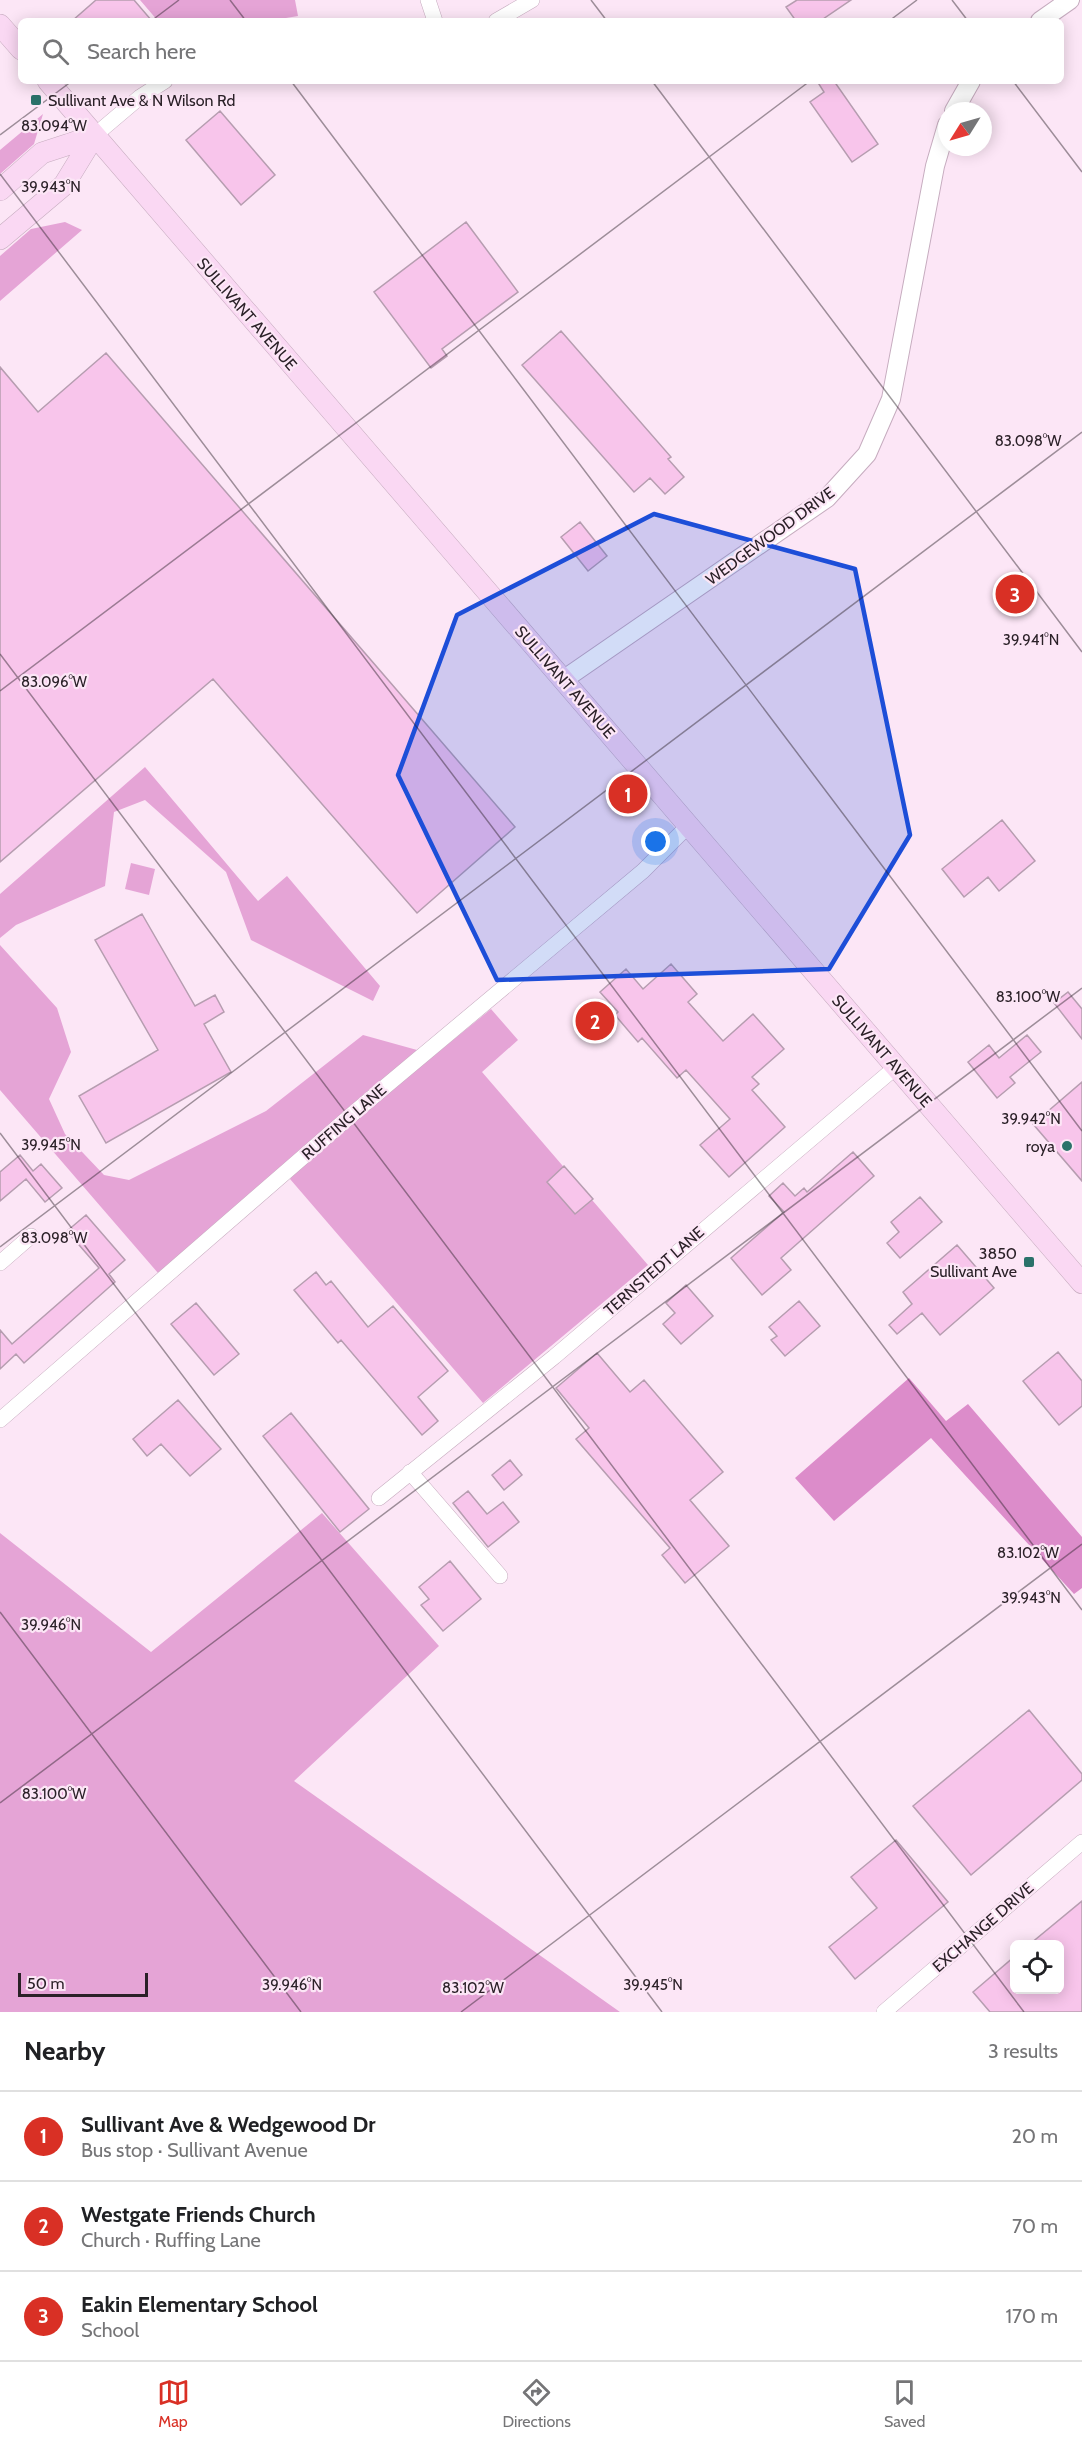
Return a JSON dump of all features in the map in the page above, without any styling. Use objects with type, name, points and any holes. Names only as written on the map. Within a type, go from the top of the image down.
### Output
[{"type":"main road","points":[[0,25],[18,46]]},
{"type":"main road","name":"SULLIVANT AVENUE","points":[[51,84],[1082,1283]]},
{"type":"main road","points":[[0,190],[42,153],[94,136]]},
{"type":"main road","points":[[0,239],[64,185],[94,136]]},
{"type":"street","points":[[428,0],[434,18]]},
{"type":"street","points":[[501,18],[532,0]]},
{"type":"street","points":[[1044,18],[1070,0]]},
{"type":"street","points":[[94,136],[140,97],[160,84]]},
{"type":"street","points":[[959,102],[969,84]]},
{"type":"street","name":"WEDGEWOOD DRIVE","points":[[564,680],[827,498],[867,454],[891,399],[938,153]]},
{"type":"street","name":"RUFFING LANE","points":[[0,1420],[365,1104],[643,871],[688,825]]},
{"type":"street","name":"TERNSTEDT LANE","points":[[379,1498],[554,1357],[896,1067]]},
{"type":"street","points":[[0,1263],[31,1236]]},
{"type":"street","points":[[410,1472],[500,1576]]},
{"type":"street","name":"EXCHANGE DRIVE","points":[[884,2012],[1082,1842]]},
{"type":"highlighted area","points":[[654,514],[855,569],[910,835],[829,969],[497,980],[398,775],[457,615]]},
{"type":"shaded area","points":[[140,0],[295,0],[298,16],[286,18],[155,18]]},
{"type":"shaded area","points":[[43,114],[34,144],[0,174],[0,150]]},
{"type":"shaded area","points":[[65,222],[82,230],[0,301],[0,256],[31,229]]},
{"type":"shaded area","points":[[145,767],[258,901],[287,876],[380,986],[373,1001],[251,940],[226,872],[145,800],[114,812],[105,886],[16,925],[0,938],[0,894]]},
{"type":"shaded area","points":[[131,863],[155,869],[149,895],[125,889]]},
{"type":"shaded area","points":[[0,945],[57,1008],[71,1052],[49,1099],[65,1134],[104,1175],[129,1180],[266,1111],[363,1035],[417,1050],[158,1273],[0,1090]]},
{"type":"shaded area","points":[[491,1009],[518,1040],[482,1072],[648,1265],[483,1403],[290,1179],[306,1160]]},
{"type":"shaded area","points":[[909,1378],[946,1421],[968,1404],[1082,1537],[1082,1588],[1074,1594],[931,1438],[834,1521],[795,1478]]},
{"type":"shaded area","points":[[322,1513],[439,1646],[294,1781],[620,2012],[0,2012],[0,1533],[151,1652]]},
{"type":"building","points":[[96,0],[134,0],[149,18],[75,18]]},
{"type":"building","points":[[797,0],[851,0],[824,18],[794,18],[786,7]]},
{"type":"building","points":[[819,84],[836,84],[878,144],[852,162],[810,102],[824,92]]},
{"type":"building","points":[[220,111],[275,175],[241,205],[186,140]]},
{"type":"building","points":[[466,222],[518,292],[442,349],[447,356],[431,368],[374,292]]},
{"type":"building","points":[[561,331],[671,457],[668,459],[684,477],[665,494],[650,478],[634,492],[522,365]]},
{"type":"building","points":[[106,353],[515,827],[417,913],[213,679],[0,862],[0,367],[38,412]]},
{"type":"building","points":[[580,522],[607,556],[588,571],[561,537]]},
{"type":"building","points":[[1002,820],[1035,861],[999,891],[988,877],[964,897],[942,869]]},
{"type":"building","points":[[142,914],[195,1006],[215,995],[224,1012],[204,1024],[231,1072],[106,1143],[79,1096],[158,1050],[95,940]]},
{"type":"building","points":[[671,964],[697,994],[688,1002],[723,1041],[753,1014],[784,1049],[752,1077],[759,1084],[752,1090],[785,1127],[729,1177],[700,1145],[730,1119],[686,1070],[677,1078],[642,1038],[638,1042],[615,1015],[618,1012],[600,992],[626,969],[643,989]]},
{"type":"building","points":[[1068,992],[1082,1009],[1082,1039],[1054,1003]]},
{"type":"building","points":[[1027,1035],[1041,1052],[1010,1077],[1015,1083],[997,1098],[968,1062],[989,1045],[999,1058]]},
{"type":"building","name":"roya","points":[[1082,1082],[1082,1181],[1033,1124]]},
{"type":"building","points":[[853,1152],[874,1176],[781,1258],[791,1270],[762,1295],[731,1258],[784,1212],[769,1196],[783,1183],[795,1196],[804,1188],[807,1192]]},
{"type":"building","points":[[20,1155],[33,1171],[41,1164],[62,1188],[45,1202],[26,1179],[0,1201],[0,1172]]},
{"type":"building","points":[[564,1166],[593,1199],[575,1214],[547,1182]]},
{"type":"building","points":[[920,1197],[942,1222],[900,1258],[887,1243],[899,1232],[891,1222]]},
{"type":"building","points":[[86,1215],[125,1260],[109,1274],[115,1282],[24,1363],[16,1354],[0,1369],[0,1330],[12,1344],[99,1268],[67,1231]]},
{"type":"building","points":[[957,1245],[994,1288],[940,1335],[922,1313],[897,1334],[889,1325],[912,1304],[903,1292]]},
{"type":"building","points":[[316,1272],[326,1285],[331,1281],[368,1327],[393,1306],[448,1371],[418,1397],[438,1421],[422,1435],[341,1340],[338,1343],[294,1290]]},
{"type":"building","points":[[686,1285],[713,1316],[681,1344],[663,1324],[675,1313],[666,1303]]},
{"type":"building","points":[[799,1301],[820,1326],[785,1356],[771,1340],[777,1336],[769,1327]]},
{"type":"building","points":[[196,1303],[239,1354],[214,1375],[171,1324]]},
{"type":"building","points":[[1058,1352],[1082,1381],[1082,1406],[1059,1425],[1023,1381]]},
{"type":"building","points":[[597,1353],[630,1392],[644,1380],[723,1472],[690,1500],[729,1546],[685,1583],[662,1555],[670,1548],[576,1439],[589,1428],[556,1388]]},
{"type":"building","points":[[178,1400],[221,1449],[190,1476],[161,1444],[147,1456],[133,1439]]},
{"type":"building","points":[[291,1413],[369,1509],[340,1532],[263,1436]]},
{"type":"building","points":[[510,1460],[522,1475],[504,1490],[492,1475]]},
{"type":"building","points":[[468,1491],[487,1514],[503,1502],[519,1522],[488,1547],[453,1503]]},
{"type":"building","points":[[450,1561],[481,1599],[443,1631],[421,1605],[429,1599],[419,1587]]},
{"type":"building","points":[[1029,1710],[1082,1774],[1082,1780],[971,1875],[913,1806]]},
{"type":"building","points":[[896,1840],[948,1902],[855,1979],[829,1947],[877,1908],[851,1877]]},
{"type":"building","points":[[1082,1901],[1082,2012],[990,2012],[973,1992],[1010,1960],[1010,1994],[1064,1994],[1064,1940],[1035,1940]]},
{"type":"place","name":"Sullivant Ave & N Wilson Rd","points":[[36,100]]},
{"type":"place","name":"Eakin Elementary School","points":[[1015,594]]},
{"type":"place","name":"Sullivant Ave & Wedgewood Dr","points":[[628,794]]},
{"type":"place","name":"Westgate Friends Church","points":[[595,1021]]},
{"type":"place","name":"roya","points":[[1067,1146]]},
{"type":"place","name":"3850 Sullivant Ave","points":[[1029,1262]]}]
